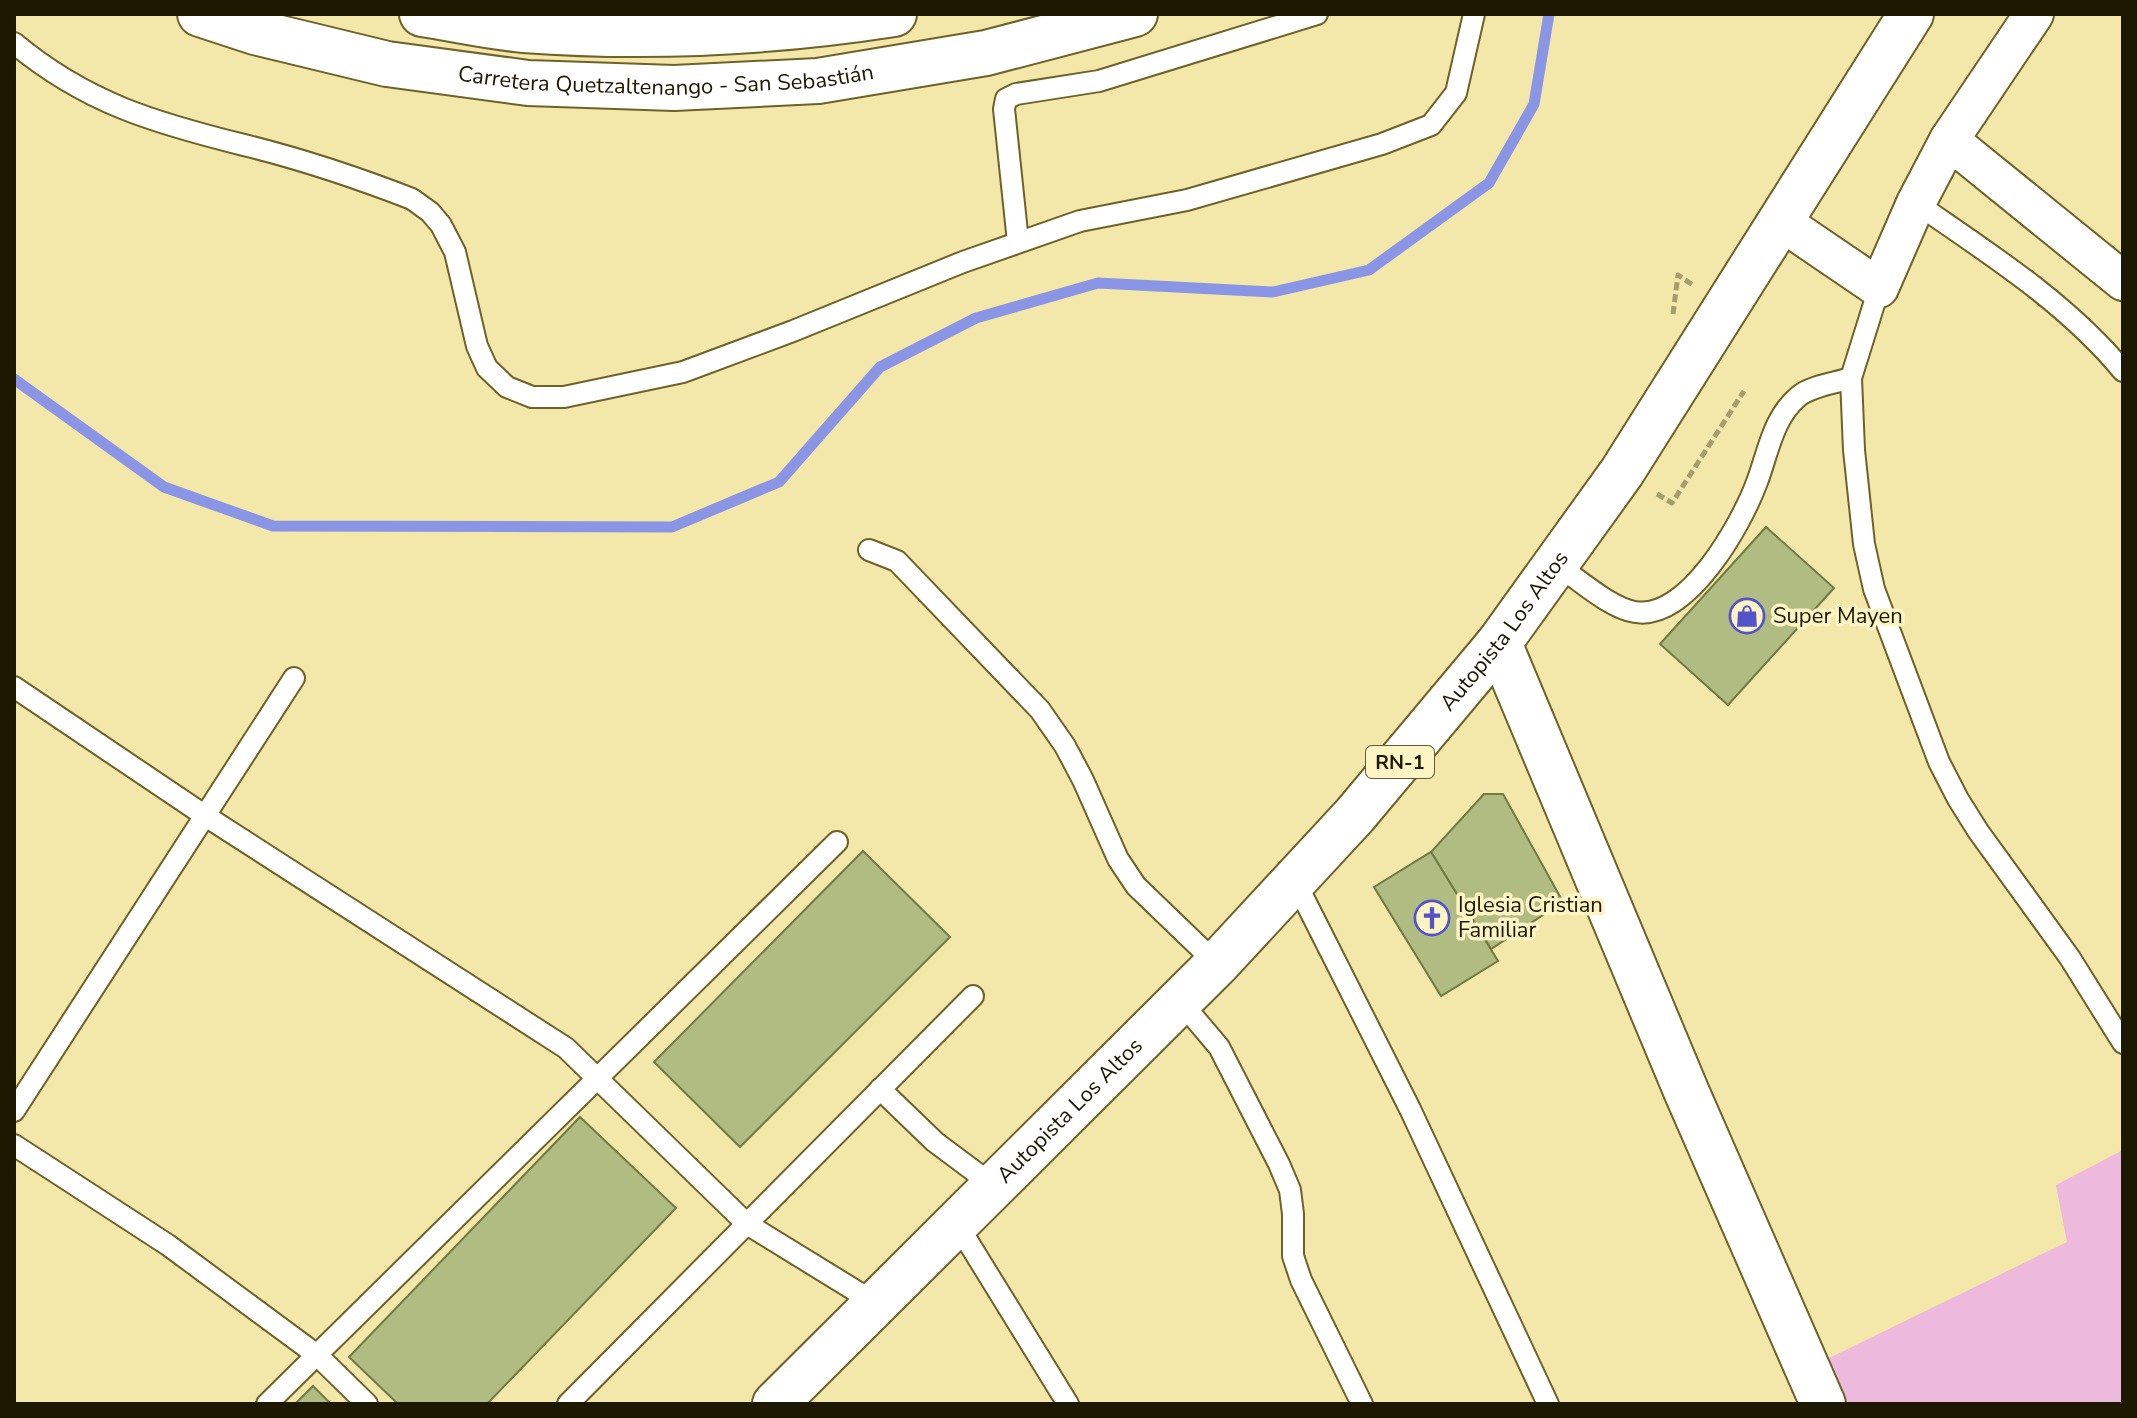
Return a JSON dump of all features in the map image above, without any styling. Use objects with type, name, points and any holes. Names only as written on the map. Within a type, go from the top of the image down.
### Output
[{"type":"main road","name":"Carretera Quetzaltenango - San Sebastián","points":[[200,14],[255,32],[387,64],[528,83],[674,88],[818,81],[986,53],[1135,14]]},
{"type":"main road","name":"Carretera Quetzaltenango - San Sebastián","points":[[422,14],[522,30],[671,35],[826,25],[894,14]]},
{"type":"main road","name":"Autopista Los Altos","points":[[775,1404],[1217,964],[1355,815],[1499,643],[1622,472],[1782,222],[1908,17]]},
{"type":"main road","points":[[1499,643],[1681,1080],[1823,1404]]},
{"type":"street","points":[[1782,222],[1879,288],[1916,203],[1949,140],[2034,14]]},
{"type":"street","points":[[1949,140],[2123,281]]},
{"type":"lane","points":[[1018,242],[1005,123],[1006,99],[1016,94],[1099,81],[1317,14]]},
{"type":"lane","points":[[14,43],[78,89],[123,111],[274,154],[412,199],[441,225],[455,252],[477,346],[487,368],[507,387],[532,397],[564,397],[683,372],[1018,242],[1080,221],[1202,196],[1382,144],[1431,125],[1456,93],[1474,14]]},
{"type":"lane","points":[[1916,203],[2022,276],[2107,351],[2123,371]]},
{"type":"lane","points":[[1879,288],[1851,378],[1862,528],[1874,589],[1939,762],[1978,831],[2070,958],[2123,1043]]},
{"type":"lane","points":[[1557,565],[1617,606],[1636,612],[1653,611],[1674,601],[1691,588],[1745,514],[1770,439],[1781,418],[1800,395],[1851,378]]},
{"type":"lane","points":[[869,550],[897,561],[1040,710],[1065,746],[1118,859],[1136,886],[1217,964]]},
{"type":"lane","points":[[14,1111],[294,678]]},
{"type":"lane","points":[[14,687],[204,815],[566,1048],[747,1224],[877,1304]]},
{"type":"lane","points":[[267,1404],[837,842]]},
{"type":"lane","points":[[1295,881],[1410,1109],[1548,1404]]},
{"type":"lane","points":[[568,1404],[973,996]]},
{"type":"lane","points":[[1180,1001],[1219,1047],[1279,1164],[1290,1190],[1293,1256],[1301,1280],[1362,1404]]},
{"type":"lane","points":[[880,1089],[935,1142],[994,1186]]},
{"type":"lane","points":[[14,1145],[168,1245],[317,1355],[367,1404]]},
{"type":"lane","points":[[957,1224],[1068,1404]]},
{"type":"path","points":[[1672,503],[1744,391]]},
{"type":"shaded area","points":[[2123,1150],[2123,1404],[1841,1404],[1821,1362],[2067,1242],[2056,1185]]},
{"type":"building","name":"Super Mayen","points":[[1766,527],[1834,588],[1728,705],[1660,644]]},
{"type":"building","points":[[1484,794],[1503,794],[1563,902],[1491,949],[1431,852]]},
{"type":"building","points":[[863,851],[950,937],[740,1147],[654,1062]]},
{"type":"building","name":"Iglesia Cristian Familiar","points":[[1431,852],[1498,961],[1441,996],[1374,887]]},
{"type":"building","points":[[580,1117],[676,1208],[487,1404],[398,1404],[349,1357]]},
{"type":"building","points":[[313,1386],[331,1404],[295,1404]]},
{"type":"waterway","points":[[14,379],[164,487],[273,526],[672,527],[779,482],[880,367],[976,318],[1098,283],[1273,292],[1369,270],[1489,183],[1534,104],[1549,14]]},
{"type":"place","name":"Super Mayen","points":[[1747,616]]},
{"type":"place","name":"Iglesia Cristian Familiar","points":[[1432,918]]}]
